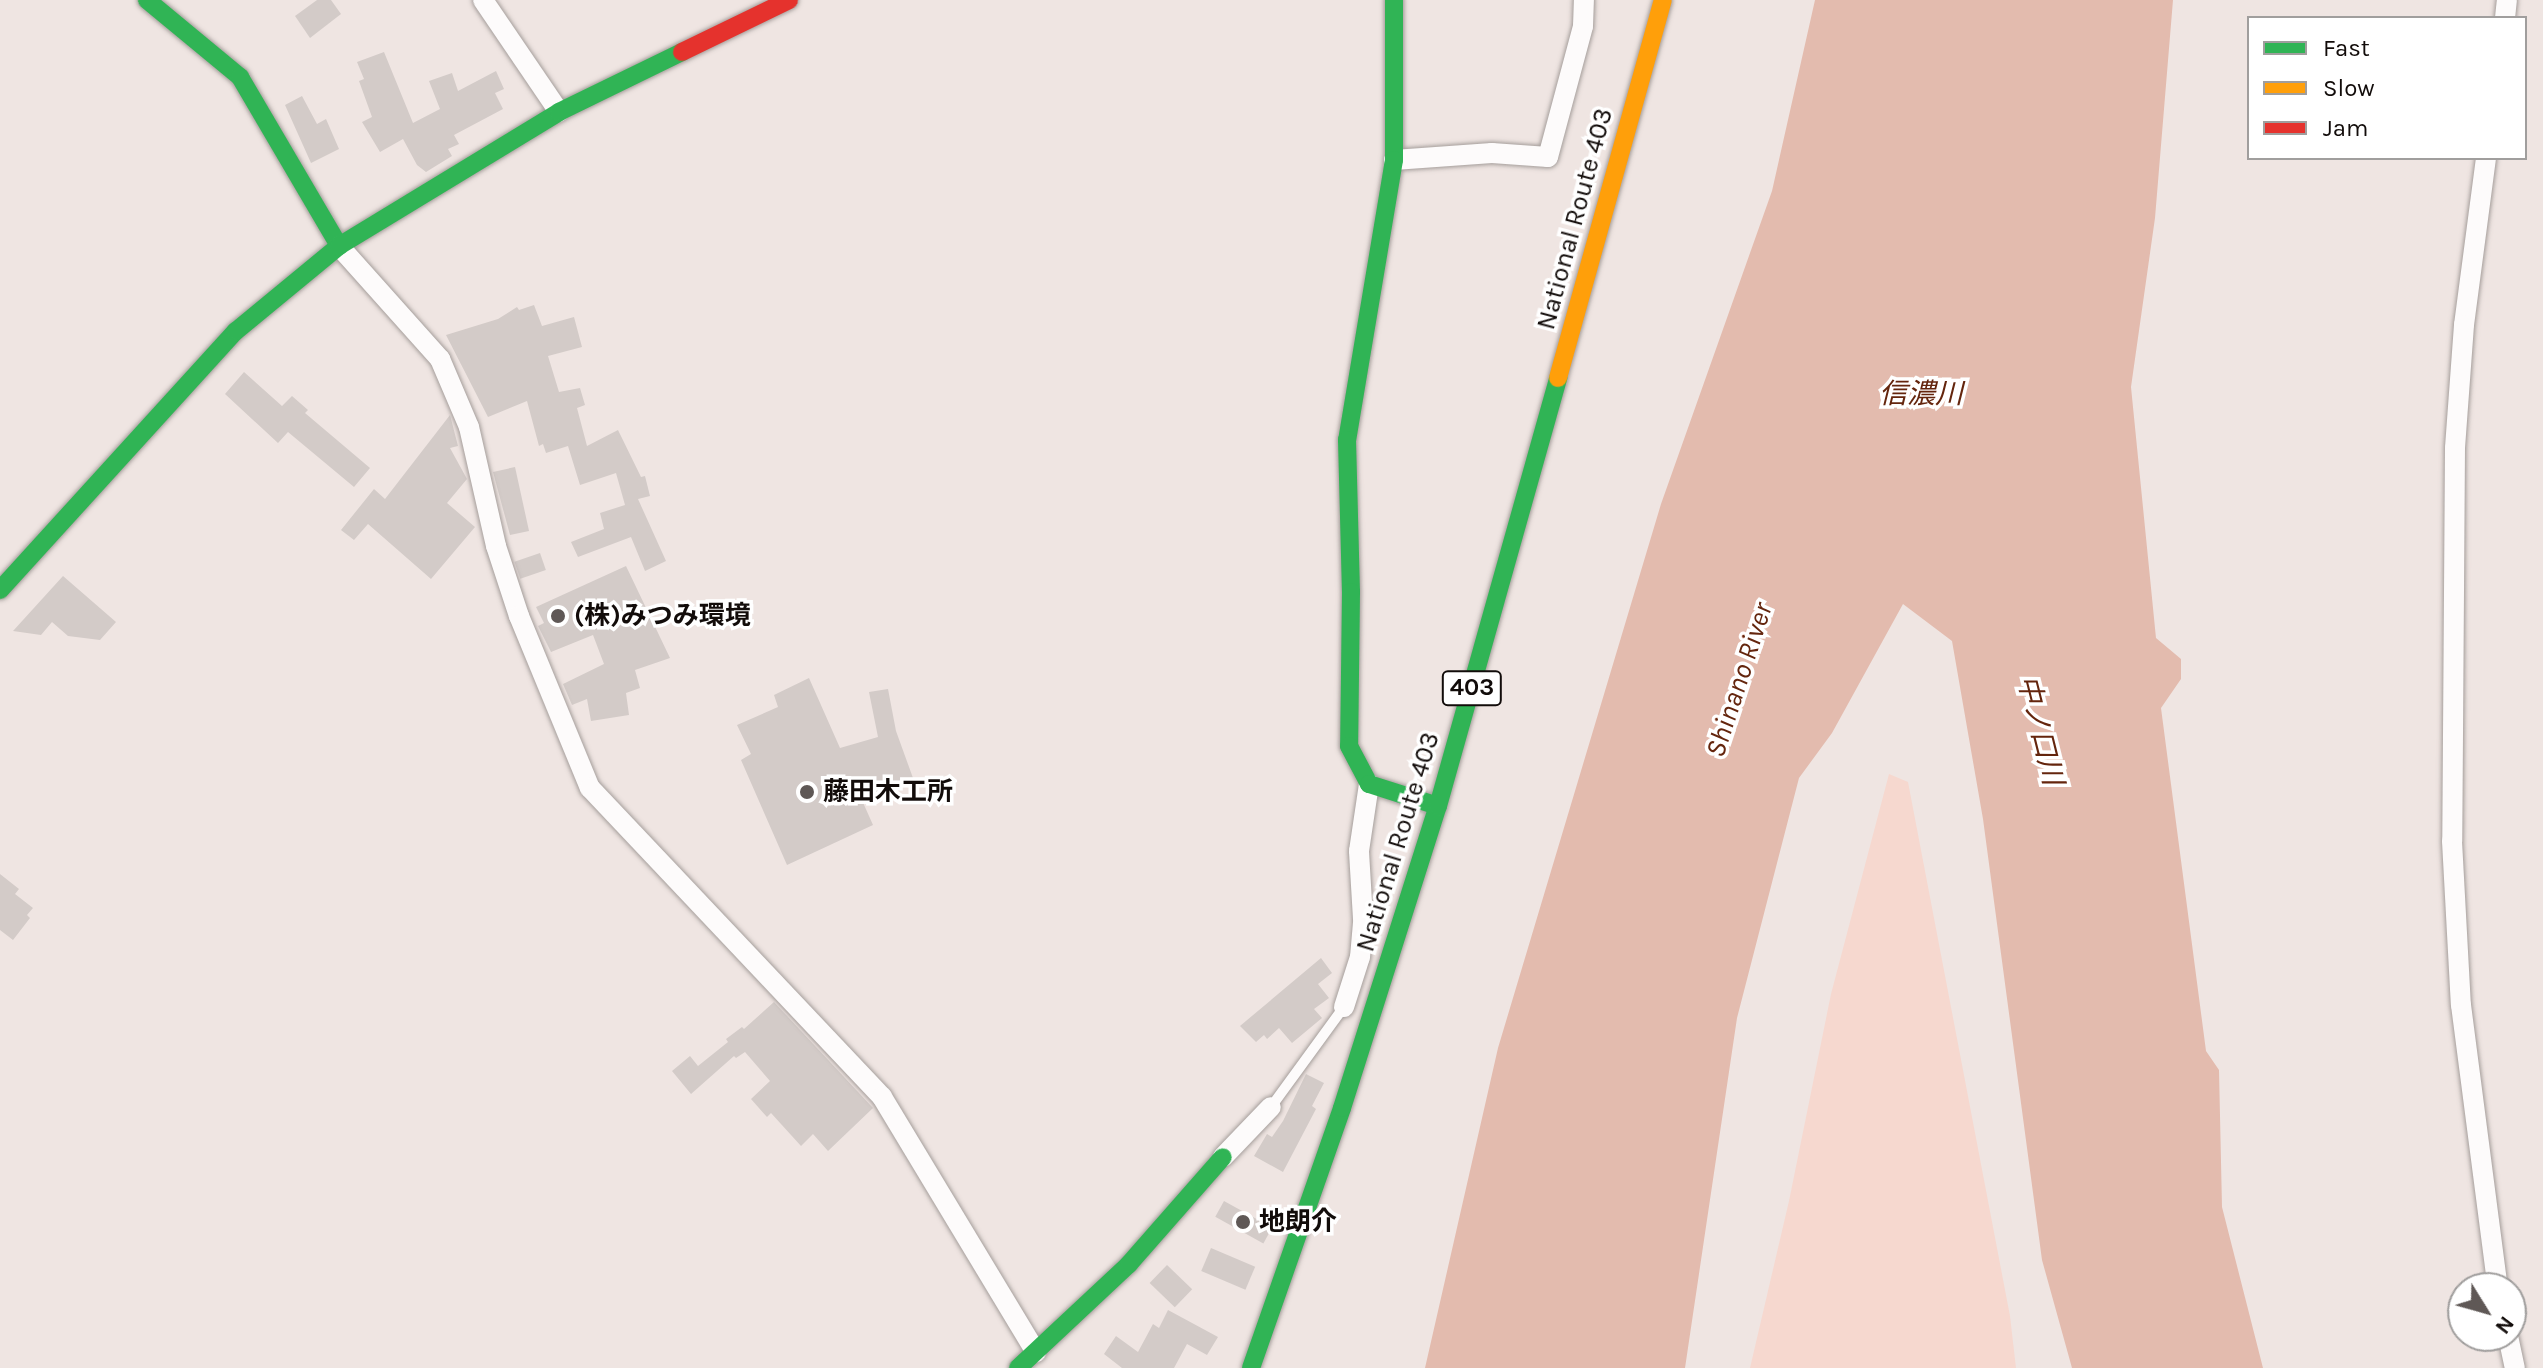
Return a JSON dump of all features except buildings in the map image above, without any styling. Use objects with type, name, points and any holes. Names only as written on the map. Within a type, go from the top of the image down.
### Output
[{"type":"main road","points":[[147,0],[240,77],[339,246]]},
{"type":"main road","points":[[0,590],[236,331],[339,246],[559,112],[789,0]]},
{"type":"main road","points":[[1394,0],[1394,160],[1365,317],[1347,440],[1351,592],[1349,746],[1369,784],[1438,806]]},
{"type":"main road","name":"National Route 403","points":[[1251,1368],[1342,1108],[1438,806],[1663,0]]},
{"type":"main road","points":[[1018,1368],[1129,1264],[1223,1157]]},
{"type":"street","points":[[483,0],[559,112]]},
{"type":"street","points":[[1394,160],[1492,153],[1548,157],[1583,26],[1584,0]]},
{"type":"street","points":[[2486,160],[2464,325],[2455,448],[2452,841],[2461,1005],[2496,1272]]},
{"type":"street","points":[[339,246],[440,359],[469,427],[496,546],[519,616],[590,788],[882,1097],[1036,1352]]},
{"type":"street","points":[[1344,1007],[1360,957],[1363,919],[1359,851],[1369,784]]},
{"type":"street","points":[[1223,1157],[1271,1107]]},
{"type":"lane","points":[[1271,1107],[1344,1007]]},
{"type":"shaded area","points":[[1889,774],[1908,782],[2010,1316],[2016,1368],[1750,1368],[1789,1201],[1831,994]]},
{"type":"water","name":"信濃川","points":[[1815,0],[2173,0],[2155,218],[2131,387],[2156,638],[2181,659],[2181,679],[2161,708],[2206,1051],[2219,1070],[2222,1207],[2263,1368],[2072,1368],[2042,1260],[1983,819],[1952,641],[1903,604],[1832,733],[1799,778],[1737,1018],[1685,1368],[1425,1368],[1498,1048],[1661,504],[1772,191]]},
{"type":"traffic: fast","points":[[147,0],[240,77],[339,246]]},
{"type":"traffic: fast","points":[[1394,0],[1394,160],[1347,440],[1351,592],[1349,746],[1369,784],[1438,806]]},
{"type":"traffic: fast","points":[[0,590],[236,331],[339,246],[559,112],[682,52]]},
{"type":"traffic: fast","points":[[1251,1368],[1342,1108],[1438,806],[1558,378]]},
{"type":"traffic: fast","points":[[1018,1368],[1129,1264],[1223,1157]]},
{"type":"traffic: slow","points":[[1558,378],[1663,0]]},
{"type":"traffic: jam","points":[[682,52],[789,0]]},
{"type":"place","name":"(株)みつみ環境","points":[[558,616]]},
{"type":"place","name":"藤田木工所","points":[[807,792]]},
{"type":"place","name":"地朗介","points":[[1243,1222]]},
{"type":"water label","name":"Shinano River","points":[[1739,680]]},
{"type":"water label","name":"中ノ口川","points":[[2040,730]]}]
